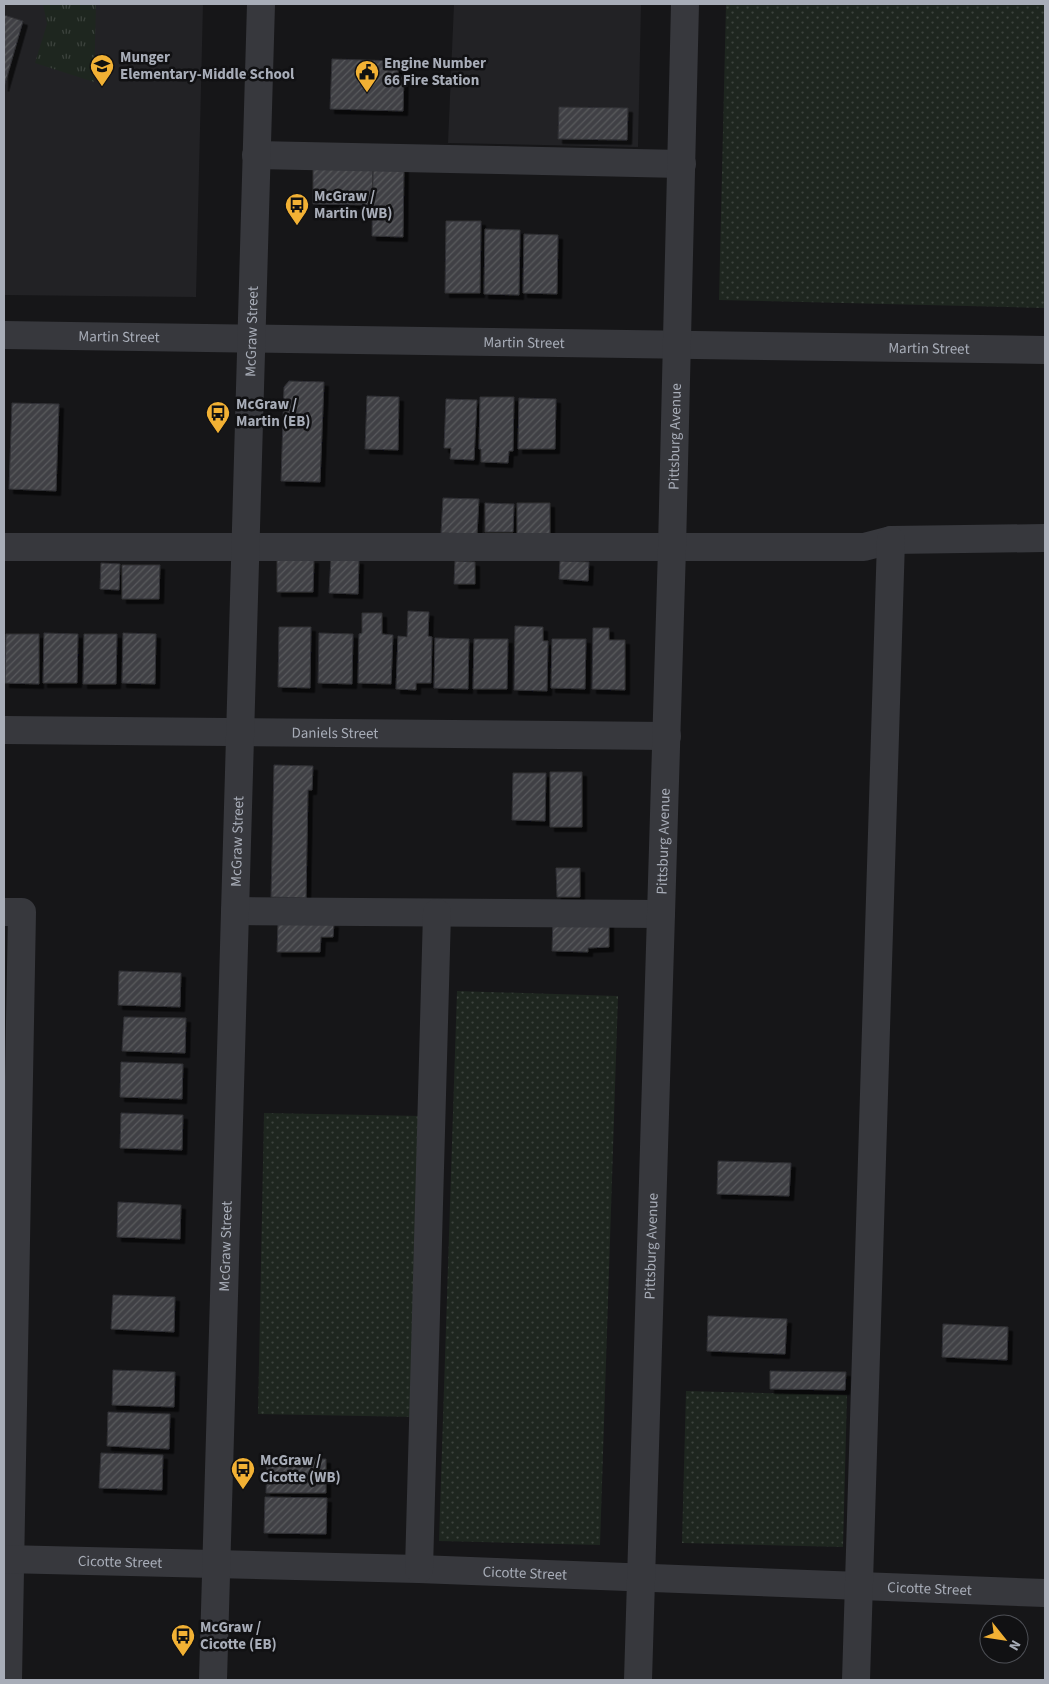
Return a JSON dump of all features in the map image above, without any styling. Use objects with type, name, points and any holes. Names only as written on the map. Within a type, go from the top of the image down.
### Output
[{"type":"street","name":"McGraw Street","points":[[213,1680],[261,4]]},
{"type":"street","name":"Pittsburg Avenue","points":[[638,1680],[672,548],[685,4]]},
{"type":"street","points":[[256,155],[682,164]]},
{"type":"street","name":"Martin Street","points":[[4,335],[1045,350]]},
{"type":"street","points":[[4,547],[245,549],[864,547],[891,540],[1045,538]]},
{"type":"street","points":[[856,1680],[891,540]]},
{"type":"street","name":"Daniels Street","points":[[4,730],[666,736]]},
{"type":"street","points":[[235,911],[661,914]]},
{"type":"street","points":[[4,912],[22,912],[8,1559],[8,1680]]},
{"type":"street","points":[[419,1569],[437,913]]},
{"type":"street","name":"Cicotte Street","points":[[8,1559],[419,1569],[1045,1593]]},
{"type":"shaded area","name":"Munger Elementary-Middle School","points":[[4,4],[203,4],[196,297],[4,295]]},
{"type":"shaded area","points":[[454,4],[641,4],[638,147],[448,143]]},
{"type":"green space","points":[[43,4],[96,4],[94,82],[35,63],[47,24]]},
{"type":"green space","points":[[726,4],[1045,4],[1045,308],[719,300]]},
{"type":"green space","points":[[457,991],[618,996],[600,1545],[439,1541]]},
{"type":"green space","points":[[264,1113],[423,1116],[416,1417],[258,1414]]},
{"type":"green space","points":[[686,1391],[847,1395],[843,1547],[682,1543]]},
{"type":"building","points":[[4,15],[23,21],[4,87]]},
{"type":"building","name":"Engine Number 66 Fire Station","points":[[332,59],[398,61],[398,76],[404,77],[403,111],[330,109]]},
{"type":"building","points":[[559,107],[628,108],[627,140],[558,139]]},
{"type":"building","points":[[313,166],[373,167],[372,205],[313,204]]},
{"type":"building","points":[[373,167],[404,167],[403,237],[372,236]]},
{"type":"building","points":[[446,221],[481,221],[480,293],[445,293]]},
{"type":"building","points":[[485,229],[520,230],[519,295],[484,294]]},
{"type":"building","points":[[524,234],[558,235],[557,294],[523,293]]},
{"type":"building","points":[[289,381],[324,382],[320,482],[281,481],[284,387]]},
{"type":"building","points":[[367,396],[399,397],[398,450],[365,449]]},
{"type":"building","points":[[480,397],[514,397],[513,451],[509,451],[508,463],[481,462],[481,449],[479,449]]},
{"type":"building","points":[[519,398],[556,399],[555,449],[518,449]]},
{"type":"building","points":[[446,399],[477,400],[474,460],[450,459],[451,448],[444,448]]},
{"type":"building","points":[[12,403],[59,404],[56,491],[9,489]]},
{"type":"building","points":[[443,498],[479,499],[477,534],[441,533]]},
{"type":"building","points":[[485,503],[514,504],[513,532],[485,532]]},
{"type":"building","points":[[517,503],[550,503],[550,537],[517,537]]},
{"type":"building","points":[[277,559],[314,559],[313,592],[277,592]]},
{"type":"building","points":[[331,559],[359,560],[358,594],[329,593]]},
{"type":"building","points":[[455,561],[475,562],[475,584],[454,584]]},
{"type":"building","points":[[560,561],[589,562],[588,581],[559,579]]},
{"type":"building","points":[[101,563],[120,564],[119,590],[100,589]]},
{"type":"building","points":[[122,565],[160,565],[159,599],[122,599]]},
{"type":"building","points":[[408,611],[429,612],[428,636],[432,637],[431,683],[416,683],[416,690],[396,689],[398,636],[407,637]]},
{"type":"building","points":[[362,613],[382,613],[382,634],[393,635],[391,684],[358,683],[359,634],[362,633]]},
{"type":"building","points":[[515,626],[543,627],[543,641],[548,641],[547,691],[514,690]]},
{"type":"building","points":[[279,627],[311,627],[310,688],[278,687]]},
{"type":"building","points":[[593,628],[609,628],[609,640],[625,640],[625,690],[592,689]]},
{"type":"building","points":[[44,633],[78,634],[77,683],[43,683]]},
{"type":"building","points":[[123,633],[156,634],[155,684],[122,683]]},
{"type":"building","points":[[319,633],[353,634],[352,684],[318,683]]},
{"type":"building","points":[[6,634],[39,634],[39,684],[5,683]]},
{"type":"building","points":[[84,634],[117,634],[116,684],[83,684]]},
{"type":"building","points":[[435,638],[469,639],[468,689],[434,688]]},
{"type":"building","points":[[474,639],[508,639],[507,689],[473,689]]},
{"type":"building","points":[[552,639],[586,639],[585,689],[551,688]]},
{"type":"building","points":[[274,765],[313,766],[312,790],[308,790],[306,898],[271,897]]},
{"type":"building","points":[[550,772],[582,772],[582,827],[550,827]]},
{"type":"building","points":[[513,773],[546,773],[545,821],[512,820]]},
{"type":"building","points":[[556,868],[580,868],[580,897],[557,897]]},
{"type":"building","points":[[553,918],[609,920],[609,947],[588,948],[588,952],[552,951]]},
{"type":"building","points":[[278,922],[334,923],[333,937],[321,937],[320,952],[277,952]]},
{"type":"building","points":[[119,971],[181,973],[180,1007],[118,1005]]},
{"type":"building","points":[[124,1017],[186,1018],[185,1053],[122,1051]]},
{"type":"building","points":[[121,1062],[183,1064],[182,1099],[120,1097]]},
{"type":"building","points":[[121,1113],[183,1115],[182,1150],[120,1148]]},
{"type":"building","points":[[718,1161],[791,1163],[789,1196],[717,1194]]},
{"type":"building","points":[[118,1202],[181,1205],[180,1239],[117,1237]]},
{"type":"building","points":[[113,1295],[175,1297],[174,1332],[111,1329]]},
{"type":"building","points":[[708,1316],[787,1319],[785,1354],[707,1351]]},
{"type":"building","points":[[943,1324],[1008,1327],[1007,1360],[942,1357]]},
{"type":"building","points":[[113,1370],[175,1372],[174,1407],[112,1405]]},
{"type":"building","points":[[770,1371],[846,1372],[845,1390],[770,1389]]},
{"type":"building","points":[[108,1412],[170,1414],[169,1449],[107,1446]]},
{"type":"building","points":[[101,1453],[163,1455],[162,1490],[99,1488]]},
{"type":"building","points":[[267,1458],[326,1459],[326,1493],[266,1493]]},
{"type":"building","points":[[265,1497],[327,1498],[326,1534],[264,1533]]},
{"type":"place","name":"Munger Elementary-Middle School","points":[[102,87]]},
{"type":"place","name":"Engine Number 66 Fire Station","points":[[367,93]]},
{"type":"place","name":"McGraw / Martin (WB)","points":[[297,226]]},
{"type":"place","name":"McGraw / Martin (EB)","points":[[218,434]]},
{"type":"place","name":"McGraw / Cicotte (WB)","points":[[243,1490]]},
{"type":"place","name":"McGraw / Cicotte (EB)","points":[[183,1657]]}]
